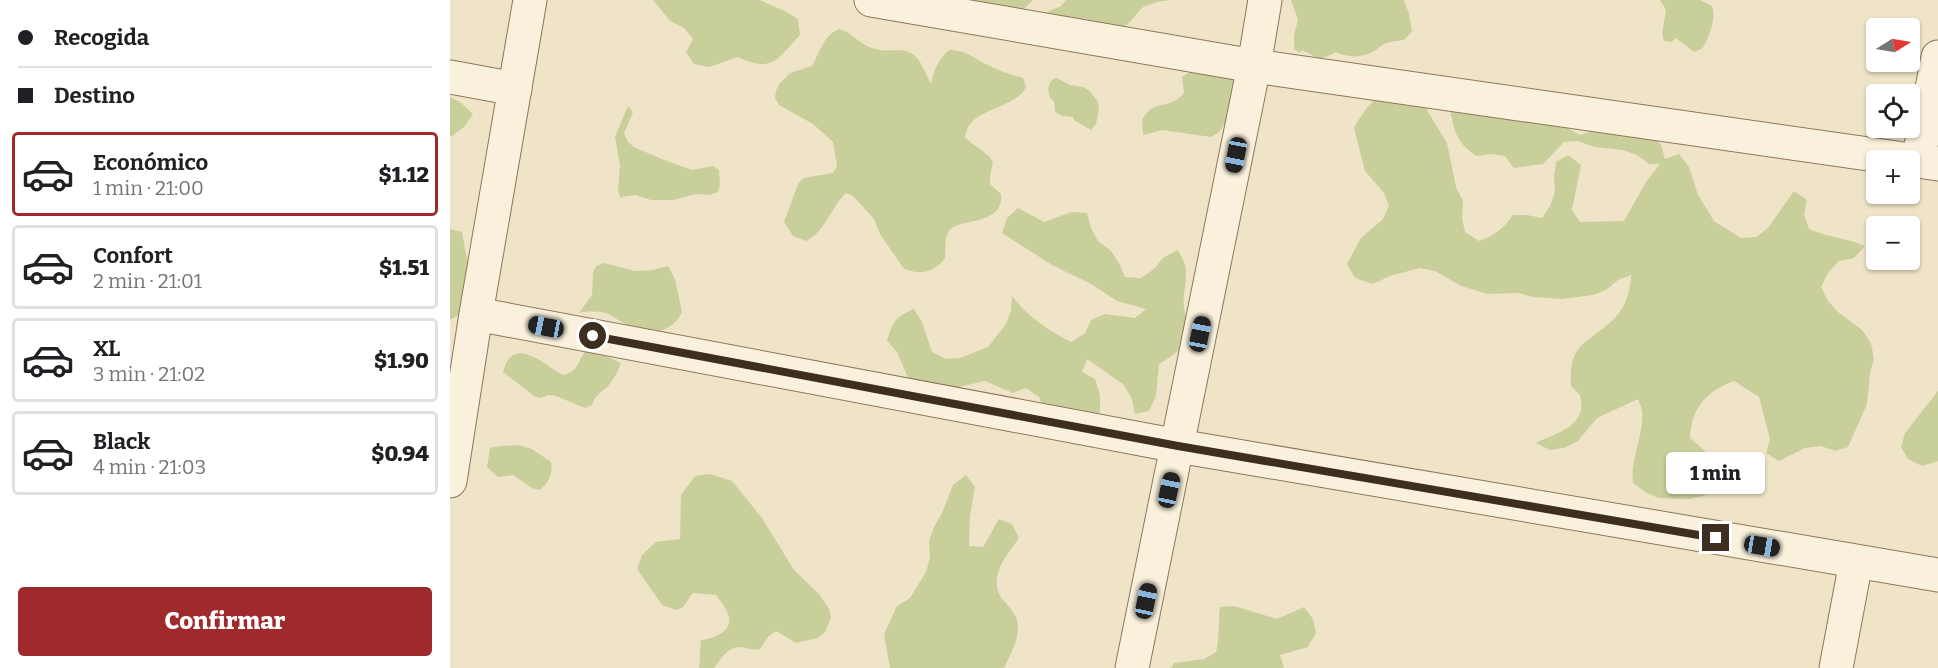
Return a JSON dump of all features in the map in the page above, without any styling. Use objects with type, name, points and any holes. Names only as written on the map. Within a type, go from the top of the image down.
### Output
[{"type":"street","points":[[450,479],[530,0]]},
{"type":"street","points":[[871,0],[1254,66],[1928,162],[1938,57]]},
{"type":"street","points":[[1132,668],[1254,66],[1265,0]]},
{"type":"street","points":[[450,77],[515,89]]},
{"type":"street","points":[[476,314],[1178,446],[1938,575]]},
{"type":"street","points":[[1836,668],[1856,562]]},
{"type":"green space","points":[[653,0],[760,0],[798,19],[800,35],[779,57],[766,64],[749,62],[738,57],[709,67],[694,64],[686,52],[693,39],[684,28],[670,21]]},
{"type":"green space","points":[[963,0],[1033,0],[1022,11]]},
{"type":"green space","points":[[1066,0],[1170,0],[1143,7],[1127,25],[1114,35],[1085,18],[1072,27],[1064,27],[1047,12],[1061,6]]},
{"type":"green space","points":[[1291,0],[1404,0],[1412,31],[1404,39],[1385,44],[1360,56],[1336,52],[1322,58],[1315,57],[1302,50],[1300,53],[1294,49],[1294,35],[1298,20]]},
{"type":"green space","points":[[1660,0],[1700,0],[1712,6],[1714,16],[1712,28],[1702,49],[1694,52],[1676,38],[1671,42],[1664,41],[1662,34],[1666,10]]},
{"type":"green space","points":[[839,29],[863,44],[878,50],[910,52],[919,60],[931,84],[937,66],[949,50],[966,53],[998,70],[1023,78],[1026,87],[1020,95],[974,120],[965,138],[989,156],[993,162],[990,184],[1001,194],[1000,204],[996,212],[989,217],[962,224],[949,231],[945,258],[932,270],[916,272],[904,269],[880,234],[874,219],[853,196],[846,193],[819,231],[806,241],[793,236],[784,222],[798,184],[803,178],[833,173],[837,166],[833,142],[813,124],[779,105],[775,98],[776,91],[779,84],[790,73],[812,66],[822,45]]},
{"type":"green space","points":[[1225,67],[1238,89],[1228,119],[1219,132],[1211,137],[1162,130],[1143,135],[1142,120],[1147,113],[1157,106],[1178,99],[1184,93],[1182,77],[1195,69]]},
{"type":"green space","points":[[1057,78],[1090,91],[1098,102],[1096,124],[1091,130],[1074,120],[1073,117],[1062,116],[1055,112],[1054,101],[1051,99],[1048,88],[1051,81]]},
{"type":"green space","points":[[1384,94],[1423,98],[1428,112],[1447,143],[1456,187],[1463,201],[1462,218],[1465,232],[1479,241],[1498,231],[1513,215],[1542,218],[1555,192],[1556,162],[1568,155],[1581,165],[1572,210],[1580,222],[1624,221],[1646,182],[1660,164],[1649,164],[1637,155],[1623,150],[1594,147],[1578,141],[1564,142],[1543,164],[1514,168],[1505,156],[1491,154],[1476,156],[1463,145],[1456,134],[1449,105],[1524,105],[1580,135],[1609,125],[1652,133],[1661,145],[1665,159],[1679,154],[1689,167],[1698,195],[1714,221],[1741,238],[1756,237],[1768,228],[1794,191],[1807,200],[1804,215],[1809,229],[1865,246],[1854,258],[1839,261],[1828,273],[1821,287],[1828,301],[1838,312],[1862,330],[1871,343],[1874,359],[1870,373],[1867,404],[1848,447],[1835,451],[1821,446],[1805,448],[1779,461],[1766,453],[1770,439],[1759,397],[1734,381],[1708,396],[1693,418],[1690,438],[1713,458],[1720,473],[1716,488],[1703,496],[1689,499],[1658,498],[1633,483],[1633,465],[1642,421],[1642,410],[1638,399],[1597,418],[1578,441],[1564,448],[1550,450],[1536,443],[1563,431],[1579,417],[1580,395],[1571,386],[1573,360],[1582,345],[1614,319],[1622,309],[1631,275],[1593,295],[1562,299],[1533,297],[1519,293],[1488,294],[1461,286],[1435,271],[1420,268],[1390,276],[1373,284],[1355,278],[1347,264],[1361,238],[1383,219],[1389,206],[1384,193],[1365,171],[1354,128],[1366,109]]},
{"type":"green space","points":[[450,97],[460,102],[473,114],[464,127],[452,136],[450,136]]},
{"type":"green space","points":[[628,106],[633,112],[624,133],[628,142],[634,147],[692,170],[713,166],[719,170],[718,192],[710,195],[696,194],[673,200],[651,200],[636,195],[621,199],[618,191],[620,166],[615,137]]},
{"type":"green space","points":[[1018,208],[1044,222],[1072,212],[1087,213],[1098,241],[1111,251],[1125,277],[1141,278],[1154,269],[1164,257],[1178,250],[1186,269],[1184,310],[1190,328],[1179,350],[1159,364],[1156,396],[1149,411],[1135,414],[1132,399],[1124,385],[1087,359],[1082,372],[1095,379],[1100,395],[1100,413],[1086,420],[1044,410],[1039,397],[1026,388],[1013,393],[985,381],[955,388],[909,380],[897,352],[887,341],[896,321],[903,314],[914,309],[922,322],[932,352],[946,359],[960,358],[988,347],[1006,324],[1011,311],[1012,296],[1039,322],[1071,342],[1085,333],[1091,320],[1105,314],[1135,318],[1146,309],[1117,301],[1091,284],[1052,265],[1002,233],[1007,218]]},
{"type":"green space","points":[[450,229],[462,232],[469,270],[465,278],[463,312],[450,320]]},
{"type":"green space","points":[[604,263],[635,271],[668,266],[675,279],[682,312],[677,320],[663,330],[646,331],[605,313],[579,313],[592,295],[593,273],[596,266]]},
{"type":"green space","points":[[594,348],[621,363],[610,383],[597,396],[592,405],[585,408],[556,396],[549,395],[541,398],[534,396],[503,372],[508,361],[514,355],[521,353],[538,359],[563,375],[568,374],[575,369],[586,350]]},
{"type":"green space","points":[[1938,391],[1938,461],[1922,466],[1908,459],[1901,447],[1905,433]]},
{"type":"green space","points":[[519,445],[532,449],[551,462],[550,478],[540,490],[532,488],[513,475],[498,477],[487,467],[490,448]]},
{"type":"green space","points":[[710,474],[732,481],[762,518],[794,570],[819,594],[829,609],[831,618],[825,632],[818,638],[796,643],[776,631],[769,636],[760,649],[736,647],[725,654],[714,668],[699,668],[701,640],[724,631],[729,622],[726,609],[716,595],[693,593],[683,607],[676,610],[662,605],[637,569],[642,555],[656,542],[680,539],[681,495],[695,476]]},
{"type":"green space","points":[[966,475],[975,487],[970,516],[969,546],[983,547],[999,519],[1012,524],[1019,538],[1002,563],[997,579],[998,591],[1012,610],[1017,622],[1017,635],[1013,649],[1004,668],[890,668],[884,634],[897,606],[910,598],[926,572],[930,558],[929,541],[934,527],[953,485]]},
{"type":"green space","points":[[1234,606],[1277,619],[1304,607],[1313,619],[1316,633],[1308,647],[1280,655],[1284,668],[1171,668],[1174,663],[1204,659],[1216,652],[1220,607]]},
{"type":"route","points":[[593,336],[1178,446],[1716,538]]}]
